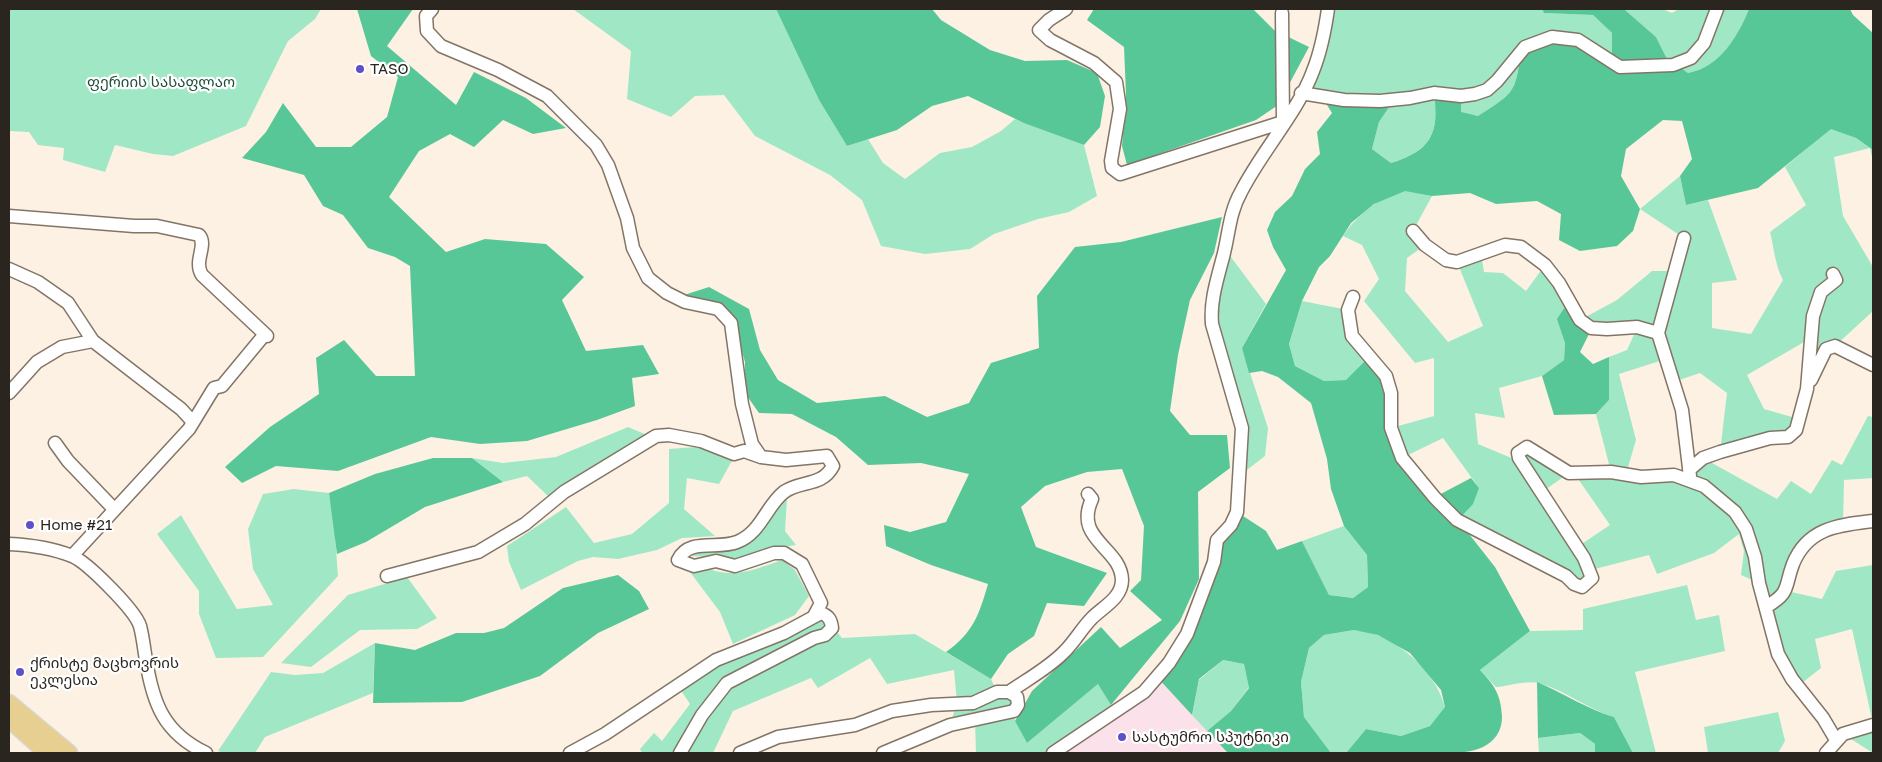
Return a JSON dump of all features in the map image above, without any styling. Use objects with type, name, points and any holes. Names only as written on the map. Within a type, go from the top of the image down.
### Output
[{"type":"main road","points":[[9,702],[69,753]]},
{"type":"main road","points":[[9,719],[47,753]]},
{"type":"street","points":[[432,9],[426,16],[428,31],[440,46],[498,70],[547,96],[596,145],[608,165],[627,218],[633,248],[648,278],[667,294],[685,302],[718,309],[731,323],[742,404],[752,444],[761,457]]},
{"type":"street","points":[[1066,9],[1049,20],[1039,30],[1050,40],[1094,63],[1116,82],[1120,109],[1110,160],[1112,168],[1120,174],[1284,122]]},
{"type":"street","points":[[1053,753],[1144,692],[1169,663],[1187,634],[1214,562],[1218,540],[1231,525],[1237,512],[1242,428],[1212,324],[1211,307],[1225,249],[1230,216],[1240,192],[1313,73],[1324,36],[1328,9]]},
{"type":"street","points":[[1301,94],[1344,100],[1410,98],[1434,93],[1461,96],[1475,94],[1487,90],[1497,81],[1525,47],[1552,36],[1578,40],[1620,67],[1673,65],[1691,58],[1704,43],[1717,9]]},
{"type":"street","points":[[1282,13],[1284,122]]},
{"type":"street","points":[[9,216],[134,226],[157,226],[199,235],[202,242],[198,264],[202,275],[266,335],[222,386],[214,388],[193,422],[72,556]]},
{"type":"street","points":[[1412,231],[1424,246],[1446,260],[1457,262],[1505,245],[1521,247],[1545,265],[1559,283],[1580,320],[1591,328],[1637,327],[1658,333]]},
{"type":"street","points":[[1684,238],[1658,333],[1682,410],[1690,475]]},
{"type":"street","points":[[9,269],[38,282],[68,302],[93,341],[181,410],[193,422]]},
{"type":"street","points":[[1690,475],[1704,458],[1770,438],[1788,437],[1796,430],[1807,389],[1813,316],[1821,292],[1836,280],[1833,274]]},
{"type":"street","points":[[1353,297],[1348,310],[1352,336],[1386,376],[1391,393],[1392,428],[1402,458],[1434,498],[1458,520],[1566,576],[1574,584],[1582,587],[1587,584],[1592,578],[1591,570],[1519,458],[1518,453],[1522,448],[1527,447],[1534,449],[1556,466],[1569,472],[1611,472],[1641,477],[1690,475],[1735,512],[1746,529],[1755,557],[1778,654],[1792,679],[1823,718],[1836,740]]},
{"type":"street","points":[[9,393],[38,362],[62,347],[93,341]]},
{"type":"street","points":[[1807,389],[1826,349],[1835,346],[1873,365]]},
{"type":"street","points":[[387,576],[478,552],[526,524],[564,492],[656,436],[669,435],[701,442],[734,454],[744,451],[761,457],[786,460],[827,456],[833,466],[828,476],[784,492],[754,531],[737,542],[694,546],[680,555],[678,560],[694,566],[716,561],[735,566],[774,553],[784,554],[802,564],[821,603],[814,616]]},
{"type":"street","points":[[55,444],[68,461],[114,509]]},
{"type":"street","points":[[1009,692],[1065,652],[1092,618],[1115,598],[1120,590],[1122,579],[1119,568],[1090,531],[1089,519],[1092,499],[1088,494]]},
{"type":"street","points":[[1766,607],[1779,599],[1786,591],[1794,562],[1808,541],[1829,527],[1873,521]]},
{"type":"street","points":[[9,544],[34,545],[72,556],[129,606],[140,625],[149,682],[158,708],[170,729],[189,745],[206,753]]},
{"type":"street","points":[[570,753],[605,734],[716,660],[784,633],[821,613],[827,615],[831,621],[832,628],[825,635],[814,638],[727,683],[702,715],[680,753]]},
{"type":"street","points":[[740,753],[778,737],[855,725],[892,711],[931,705],[973,703],[997,692],[1009,692],[1017,697],[1018,704],[1014,711],[950,725],[883,753]]},
{"type":"street","points":[[1826,753],[1843,734],[1873,725]]},
{"type":"shaded area","points":[[1157,677],[1227,752],[1266,753],[1053,753]]},
{"type":"green space","name":"ფერიის სასაფლაო","points":[[9,9],[321,9],[315,19],[288,41],[246,126],[173,156],[153,154],[115,145],[105,172],[63,160],[64,148],[38,145],[29,132],[9,131]]},
{"type":"green space","points":[[357,9],[413,9],[387,46],[456,105],[474,72],[526,98],[566,128],[533,134],[503,120],[474,147],[450,134],[419,151],[389,197],[446,252],[485,239],[546,244],[584,277],[562,300],[586,351],[643,345],[659,374],[632,378],[635,406],[597,420],[527,441],[480,444],[431,437],[338,471],[276,466],[242,483],[225,467],[270,427],[319,394],[316,358],[344,340],[376,376],[415,376],[410,266],[395,257],[368,248],[343,215],[323,206],[304,175],[242,158],[266,132],[283,103],[316,147],[351,147],[387,117],[398,77],[371,56]]},
{"type":"green space","points":[[573,9],[776,9],[819,100],[847,146],[868,139],[883,163],[905,179],[940,153],[972,147],[1001,131],[1015,119],[1084,145],[1097,196],[1069,212],[1038,219],[994,234],[970,249],[925,254],[881,246],[862,200],[830,175],[755,136],[724,95],[695,96],[671,117],[627,99],[631,51]]},
{"type":"green space","points":[[776,9],[932,9],[941,20],[990,50],[1025,61],[1067,60],[1097,73],[1105,96],[1100,127],[1084,145],[1024,123],[968,96],[932,106],[897,130],[847,146],[819,100]]},
{"type":"green space","points":[[1094,9],[1253,9],[1274,30],[1309,47],[1278,105],[1256,120],[1127,165],[1122,146],[1126,94],[1124,47],[1087,20]]},
{"type":"green space","points":[[1336,9],[1542,9],[1544,13],[1593,15],[1612,33],[1612,62],[1520,54],[1517,78],[1514,86],[1505,98],[1478,116],[1436,109],[1433,130],[1425,145],[1411,155],[1391,163],[1372,149],[1379,122],[1394,100],[1301,93],[1312,88]]},
{"type":"green space","points":[[1542,9],[1624,9],[1656,37],[1666,57],[1688,73],[1699,70],[1709,64],[1726,49],[1739,30],[1749,9],[1850,9],[1853,15],[1873,33],[1873,150],[1856,138],[1831,129],[1758,188],[1686,205],[1680,176],[1692,159],[1682,121],[1663,120],[1626,149],[1621,176],[1640,209],[1633,231],[1617,246],[1580,251],[1559,240],[1561,214],[1537,201],[1496,204],[1470,193],[1432,196],[1405,191],[1374,204],[1351,223],[1330,256],[1319,267],[1302,301],[1289,344],[1295,366],[1324,381],[1346,380],[1370,356],[1386,376],[1402,458],[1435,497],[1471,478],[1479,488],[1473,504],[1458,520],[1495,567],[1530,631],[1480,670],[1496,691],[1502,717],[1501,727],[1497,735],[1483,747],[1472,751],[1437,754],[1346,753],[1366,729],[1401,736],[1430,726],[1445,707],[1441,690],[1410,653],[1378,635],[1354,630],[1324,635],[1309,648],[1301,682],[1304,717],[1331,753],[1227,752],[1207,731],[1231,711],[1249,688],[1244,664],[1223,660],[1199,679],[1192,715],[1157,677],[1169,663],[1237,512],[1266,531],[1277,550],[1302,541],[1329,595],[1353,598],[1368,587],[1367,555],[1344,526],[1331,489],[1327,459],[1311,403],[1278,377],[1262,371],[1249,373],[1242,348],[1286,270],[1273,247],[1267,230],[1275,212],[1292,196],[1305,169],[1320,154],[1317,132],[1332,113],[1322,97],[1394,100],[1379,122],[1372,149],[1391,163],[1415,153],[1429,139],[1435,120],[1434,93],[1461,96],[1461,112],[1478,116],[1505,98],[1510,92],[1517,78],[1520,54],[1563,37],[1612,61],[1612,33],[1593,15],[1544,13]]},
{"type":"green space","points":[[1624,9],[1662,9],[1672,13],[1679,9],[1749,9],[1739,30],[1726,49],[1709,64],[1699,70],[1688,73],[1666,57],[1656,37]]},
{"type":"green space","points":[[1831,128],[1856,138],[1873,150],[1873,161],[1870,148],[1834,157],[1843,216],[1873,267],[1873,311],[1835,346],[1807,389],[1811,338],[1747,375],[1764,409],[1799,419],[1796,430],[1720,452],[1727,393],[1700,373],[1673,382],[1666,359],[1619,374],[1636,440],[1626,474],[1690,481],[1703,458],[1777,499],[1791,481],[1811,494],[1832,460],[1842,465],[1868,416],[1873,417],[1873,478],[1844,480],[1843,525],[1808,541],[1787,591],[1822,599],[1836,571],[1873,565],[1873,724],[1852,629],[1815,639],[1821,668],[1798,686],[1792,679],[1759,583],[1741,575],[1744,551],[1739,534],[1714,553],[1657,574],[1649,555],[1591,570],[1587,584],[1457,520],[1479,488],[1443,438],[1402,458],[1391,428],[1434,416],[1434,358],[1415,363],[1364,301],[1379,279],[1362,245],[1343,236],[1362,214],[1388,196],[1408,191],[1432,196],[1413,231],[1425,245],[1407,258],[1405,291],[1448,342],[1483,326],[1457,262],[1481,253],[1484,272],[1503,273],[1526,291],[1545,265],[1568,302],[1558,319],[1565,343],[1564,360],[1542,376],[1499,388],[1505,418],[1475,413],[1478,444],[1521,462],[1522,448],[1569,473],[1542,492],[1577,547],[1610,525],[1574,473],[1611,472],[1596,414],[1609,400],[1609,357],[1627,350],[1637,328],[1607,329],[1580,320],[1617,300],[1652,271],[1675,271],[1684,238],[1640,209],[1680,176],[1686,205],[1708,200],[1737,280],[1712,283],[1712,328],[1751,334],[1783,280],[1776,262],[1770,232],[1806,205],[1785,167]]},
{"type":"green space","points":[[1222,217],[1214,253],[1190,300],[1178,355],[1170,411],[1190,435],[1227,435],[1230,468],[1198,492],[1199,579],[1180,621],[1111,705],[1098,684],[1027,743],[1015,721],[1032,691],[1101,627],[1120,648],[1162,620],[1130,591],[1141,580],[1144,526],[1122,469],[1087,472],[1045,486],[1021,507],[1036,547],[1107,573],[1084,606],[1047,603],[1034,636],[1008,654],[991,679],[946,652],[963,638],[974,622],[988,584],[931,565],[886,546],[884,525],[910,532],[946,522],[969,474],[921,463],[868,465],[836,437],[792,414],[759,413],[745,393],[745,362],[731,313],[714,303],[684,295],[709,287],[749,309],[760,350],[778,380],[817,403],[885,396],[927,417],[969,403],[991,363],[1039,348],[1037,296],[1075,247],[1121,242]]},
{"type":"green space","points":[[1225,249],[1266,304],[1242,348],[1268,428],[1265,456],[1239,476],[1240,443],[1211,307]]},
{"type":"green space","points":[[1302,301],[1348,310],[1352,336],[1370,356],[1347,380],[1324,381],[1295,366],[1289,344]]},
{"type":"green space","points":[[1568,302],[1592,328],[1580,352],[1593,364],[1609,357],[1609,400],[1596,414],[1554,415],[1542,376],[1564,360],[1565,343],[1557,319]]},
{"type":"green space","points":[[628,427],[647,435],[576,477],[549,497],[527,476],[503,482],[472,458],[503,463],[556,457]]},
{"type":"green space","points":[[696,447],[733,459],[719,484],[687,478],[684,509],[715,536],[682,538],[657,550],[618,559],[593,557],[578,561],[521,590],[509,562],[507,546],[566,507],[594,543],[632,534],[669,503],[669,449]]},
{"type":"green space","points":[[433,458],[472,458],[503,482],[425,507],[366,542],[337,554],[329,493],[375,474]]},
{"type":"green space","points":[[294,489],[329,493],[334,521],[338,576],[263,657],[216,658],[199,614],[199,591],[157,534],[181,515],[237,609],[273,605],[253,569],[248,529],[263,494]]},
{"type":"green space","points":[[787,499],[785,531],[796,545],[772,549],[740,559],[691,556],[694,551],[761,529]]},
{"type":"green space","points":[[1344,526],[1367,555],[1368,587],[1353,598],[1329,595],[1302,541]]},
{"type":"green space","points":[[782,560],[795,570],[809,596],[795,615],[733,644],[720,612],[690,572],[707,569],[728,573],[742,572]]},
{"type":"green space","points":[[618,575],[639,591],[649,609],[598,633],[540,676],[462,702],[373,703],[375,643],[415,650],[456,633],[484,633],[504,628],[563,588]]},
{"type":"green space","points":[[407,577],[437,618],[417,629],[360,630],[311,667],[281,663],[348,595]]},
{"type":"green space","points":[[1687,585],[1696,620],[1719,615],[1725,651],[1635,672],[1656,753],[1633,753],[1614,717],[1604,714],[1558,690],[1534,682],[1496,687],[1480,670],[1530,631],[1583,630],[1583,609]]},
{"type":"green space","points":[[821,613],[842,638],[915,634],[991,679],[997,692],[1017,697],[1011,712],[1027,743],[1099,683],[1115,712],[1053,753],[976,753],[975,720],[950,725],[957,703],[954,670],[887,684],[870,658],[818,688],[811,678],[733,711],[713,753],[642,753],[640,749],[654,733],[662,741],[690,704],[678,686]]},
{"type":"green space","points":[[1354,630],[1380,636],[1412,656],[1436,685],[1445,708],[1430,726],[1401,736],[1366,729],[1346,753],[1331,753],[1304,717],[1301,682],[1309,648],[1324,635]]},
{"type":"green space","points":[[375,643],[373,693],[265,737],[255,753],[223,753],[218,751],[271,672],[295,675],[323,673]]},
{"type":"green space","points":[[1223,660],[1244,664],[1249,687],[1231,711],[1207,731],[1192,715],[1199,680]]},
{"type":"green space","points":[[1537,682],[1594,710],[1614,717],[1633,753],[1595,753],[1595,744],[1580,733],[1538,738]]},
{"type":"green space","points":[[1778,712],[1785,741],[1778,753],[1708,753],[1704,727]]},
{"type":"green space","points":[[1873,725],[1873,753],[1843,734]]},
{"type":"green space","points":[[1580,733],[1595,744],[1595,753],[1539,753],[1538,738]]},
{"type":"place","name":"TASO","points":[[360,69]]},
{"type":"place","name":"Home #21","points":[[30,525]]},
{"type":"place","name":"ქრისტე მაცხოვრის ეკლესია","points":[[20,672]]},
{"type":"place","name":"სასტუმრო სპუტნიკი","points":[[1122,737]]}]
